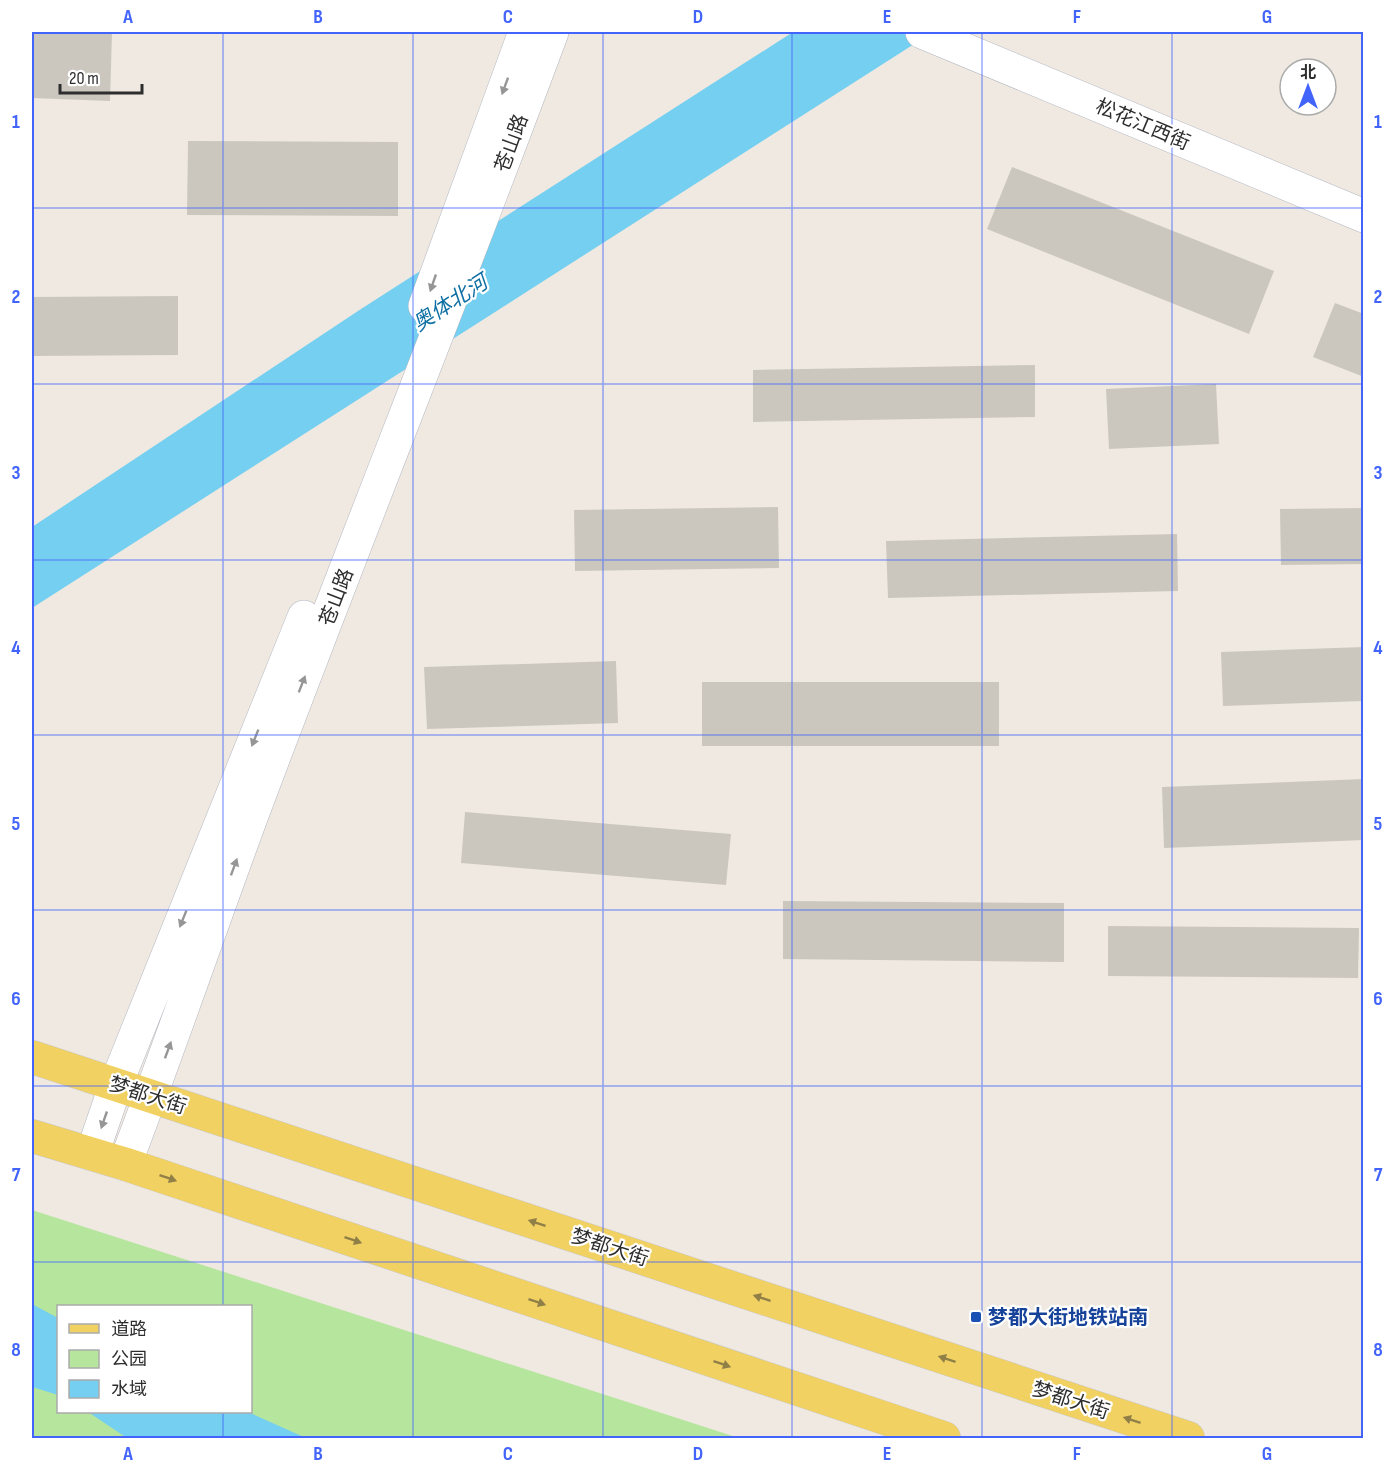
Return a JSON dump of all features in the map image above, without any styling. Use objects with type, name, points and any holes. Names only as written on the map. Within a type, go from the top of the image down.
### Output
[{"type":"main road","name":"梦都大街","points":[[32,1057],[1188,1438]]},
{"type":"main road","points":[[32,1136],[125,1164],[944,1438]]},
{"type":"street","name":"苍山路","points":[[125,1164],[467,225],[525,32]]},
{"type":"street","name":"苍山路","points":[[467,225],[552,32]]},
{"type":"street","name":"松花江西街","points":[[922,32],[1364,216]]},
{"type":"street","name":"苍山路","points":[[92,1154],[116,1084],[415,367]]},
{"type":"green space","points":[[32,1210],[739,1438],[32,1438]]},
{"type":"water","name":"奥体北河","points":[[793,32],[933,32],[32,608],[32,527],[361,309]]},
{"type":"water","points":[[32,1304],[57,1317],[57,1395],[32,1387]]},
{"type":"water","points":[[90,1413],[250,1413],[306,1438],[127,1438]]},
{"type":"building","points":[[32,32],[112,33],[110,101],[32,98]]},
{"type":"building","points":[[188,141],[398,142],[398,216],[187,215]]},
{"type":"building","points":[[1012,167],[1274,271],[1249,334],[987,229]]},
{"type":"building","points":[[178,296],[178,355],[32,356],[32,297]]},
{"type":"building","points":[[1335,303],[1364,314],[1364,377],[1313,357]]},
{"type":"building","points":[[1035,365],[1035,417],[753,422],[753,370]]},
{"type":"building","points":[[1216,384],[1219,444],[1109,449],[1106,389]]},
{"type":"building","points":[[778,507],[779,568],[575,571],[574,510]]},
{"type":"building","points":[[1364,508],[1364,564],[1281,565],[1280,509]]},
{"type":"building","points":[[1177,534],[1178,591],[888,598],[886,541]]},
{"type":"building","points":[[1364,647],[1364,701],[1223,706],[1221,652]]},
{"type":"building","points":[[616,661],[618,723],[427,729],[424,667]]},
{"type":"building","points":[[702,682],[999,682],[999,746],[702,746]]},
{"type":"building","points":[[1364,779],[1364,840],[1164,848],[1162,787]]},
{"type":"building","points":[[465,812],[731,834],[726,885],[461,863]]},
{"type":"building","points":[[783,901],[1064,903],[1064,962],[783,959]]},
{"type":"building","points":[[1108,926],[1359,928],[1358,978],[1108,976]]},
{"type":"place","name":"梦都大街地铁站南","points":[[976,1317]]}]
